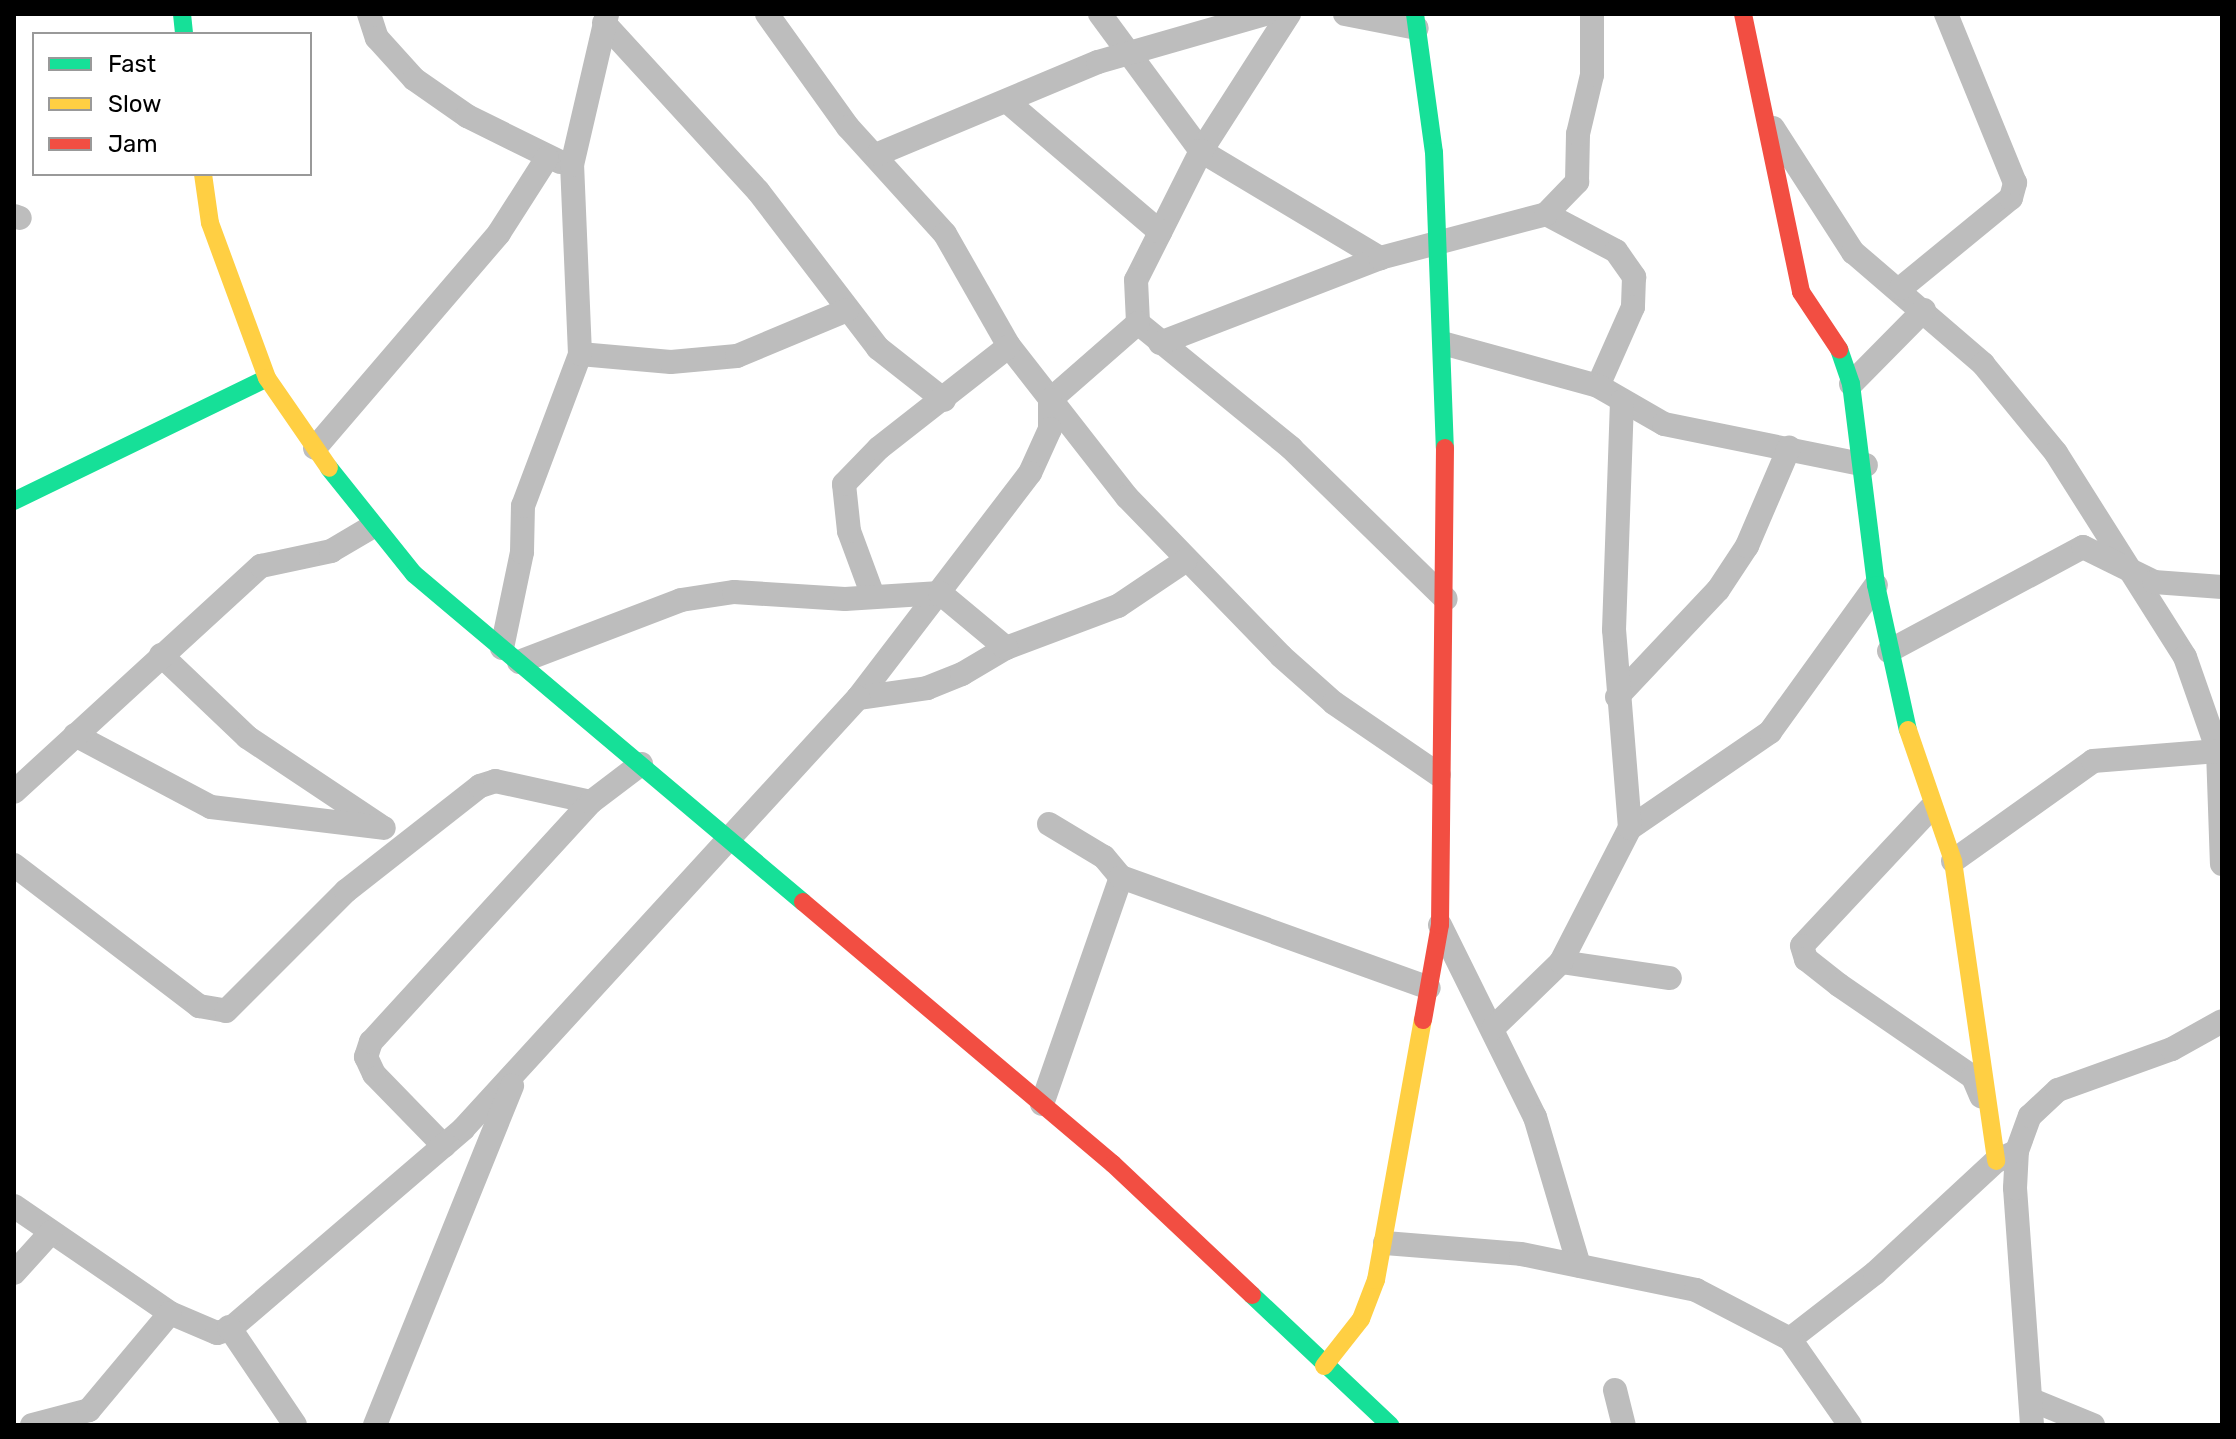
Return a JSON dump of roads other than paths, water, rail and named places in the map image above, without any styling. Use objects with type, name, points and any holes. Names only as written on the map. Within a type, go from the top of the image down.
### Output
[{"type":"street","points":[[369,14],[377,38],[414,79],[547,158],[572,165]]},
{"type":"street","points":[[767,14],[848,127],[878,154],[945,234],[1009,346],[1050,400],[1185,561],[1334,703],[1439,775]]},
{"type":"street","points":[[1100,14],[1201,151],[1380,258]]},
{"type":"street","points":[[878,154],[1128,52],[1265,14]]},
{"type":"street","points":[[1289,14],[1201,151],[1136,280],[1138,323],[1291,448],[1446,599]]},
{"type":"street","points":[[1324,1366],[1361,1319],[1385,1243],[1440,925],[1439,775],[1446,599],[1446,344],[1416,21],[1345,14]]},
{"type":"street","points":[[1160,343],[1380,258],[1439,247],[1546,214],[1577,182],[1578,134],[1592,75],[1592,14]]},
{"type":"street","points":[[1743,14],[1747,58],[1771,125],[1801,292],[1836,339],[1851,384],[1866,465],[1876,585],[1889,651],[1930,809],[1953,861],[1985,1106]]},
{"type":"street","points":[[1901,288],[2011,198],[2015,183],[1946,14]]},
{"type":"street","points":[[510,655],[522,552],[523,506],[580,354],[572,165],[605,19]]},
{"type":"street","points":[[605,19],[758,191],[878,348],[944,400]]},
{"type":"street","points":[[1009,103],[1160,232]]},
{"type":"street","points":[[1771,125],[1853,252],[1901,288],[1983,364],[2048,443],[2118,558],[2185,657],[2218,751],[2222,864]]},
{"type":"street","points":[[315,448],[499,233],[547,158]]},
{"type":"street","points":[[203,176],[210,223],[267,378],[370,528],[510,655],[1042,1104],[1390,1425]]},
{"type":"street","points":[[1546,214],[1616,251],[1634,277],[1633,307],[1598,386]]},
{"type":"street","points":[[580,354],[671,362],[737,356],[847,310]]},
{"type":"street","points":[[1851,384],[1924,310]]},
{"type":"street","points":[[14,1206],[170,1313],[217,1333],[229,1327],[444,1146],[520,1070],[677,900],[726,836],[858,698],[1030,473],[1050,429],[1050,400],[1138,323]]},
{"type":"street","points":[[1446,344],[1598,386],[1664,424],[1866,465]]},
{"type":"street","points":[[873,596],[849,531],[844,484],[1009,346]]},
{"type":"street","points":[[14,501],[267,378]]},
{"type":"street","points":[[1622,401],[1615,458],[1617,697],[1630,828]]},
{"type":"street","points":[[1617,697],[1718,590],[1747,546],[1789,448]]},
{"type":"street","points":[[14,792],[261,566],[331,551],[370,528]]},
{"type":"street","points":[[1889,651],[2083,547],[2118,558],[2154,582],[2222,587]]},
{"type":"street","points":[[858,698],[927,688],[1006,648],[1118,606],[1185,561]]},
{"type":"street","points":[[1493,1028],[1561,962],[1630,828],[1770,732],[1876,585]]},
{"type":"street","points":[[510,655],[681,600],[734,592],[873,596],[940,593],[1006,648]]},
{"type":"street","points":[[161,655],[247,737],[406,844]]},
{"type":"street","points":[[75,735],[211,807],[384,828]]},
{"type":"street","points":[[1953,861],[2093,761],[2218,751]]},
{"type":"street","points":[[444,1146],[374,1074],[366,1057],[371,1042],[591,802],[641,764]]},
{"type":"street","points":[[14,865],[217,1012],[235,1005],[346,891],[495,781],[591,802]]},
{"type":"street","points":[[1930,809],[1802,946],[1806,959],[1839,985],[1973,1077],[2007,1156],[2032,1413],[2093,1425]]},
{"type":"street","points":[[1049,824],[1104,857],[1121,877],[1429,988]]},
{"type":"street","points":[[1042,1104],[1121,877]]},
{"type":"street","points":[[1440,925],[1535,1117],[1579,1266]]},
{"type":"street","points":[[1561,962],[1670,978]]},
{"type":"street","points":[[1790,1339],[1875,1273],[2007,1156],[2044,1099],[2222,1021]]},
{"type":"street","points":[[375,1425],[520,1070]]},
{"type":"street","points":[[14,1273],[51,1232]]},
{"type":"street","points":[[1385,1243],[1579,1266],[1696,1290],[1790,1339],[1850,1425]]},
{"type":"street","points":[[32,1425],[89,1410],[170,1313]]},
{"type":"street","points":[[229,1327],[295,1425]]},
{"type":"street","points":[[1615,1390],[1624,1425]]}]
